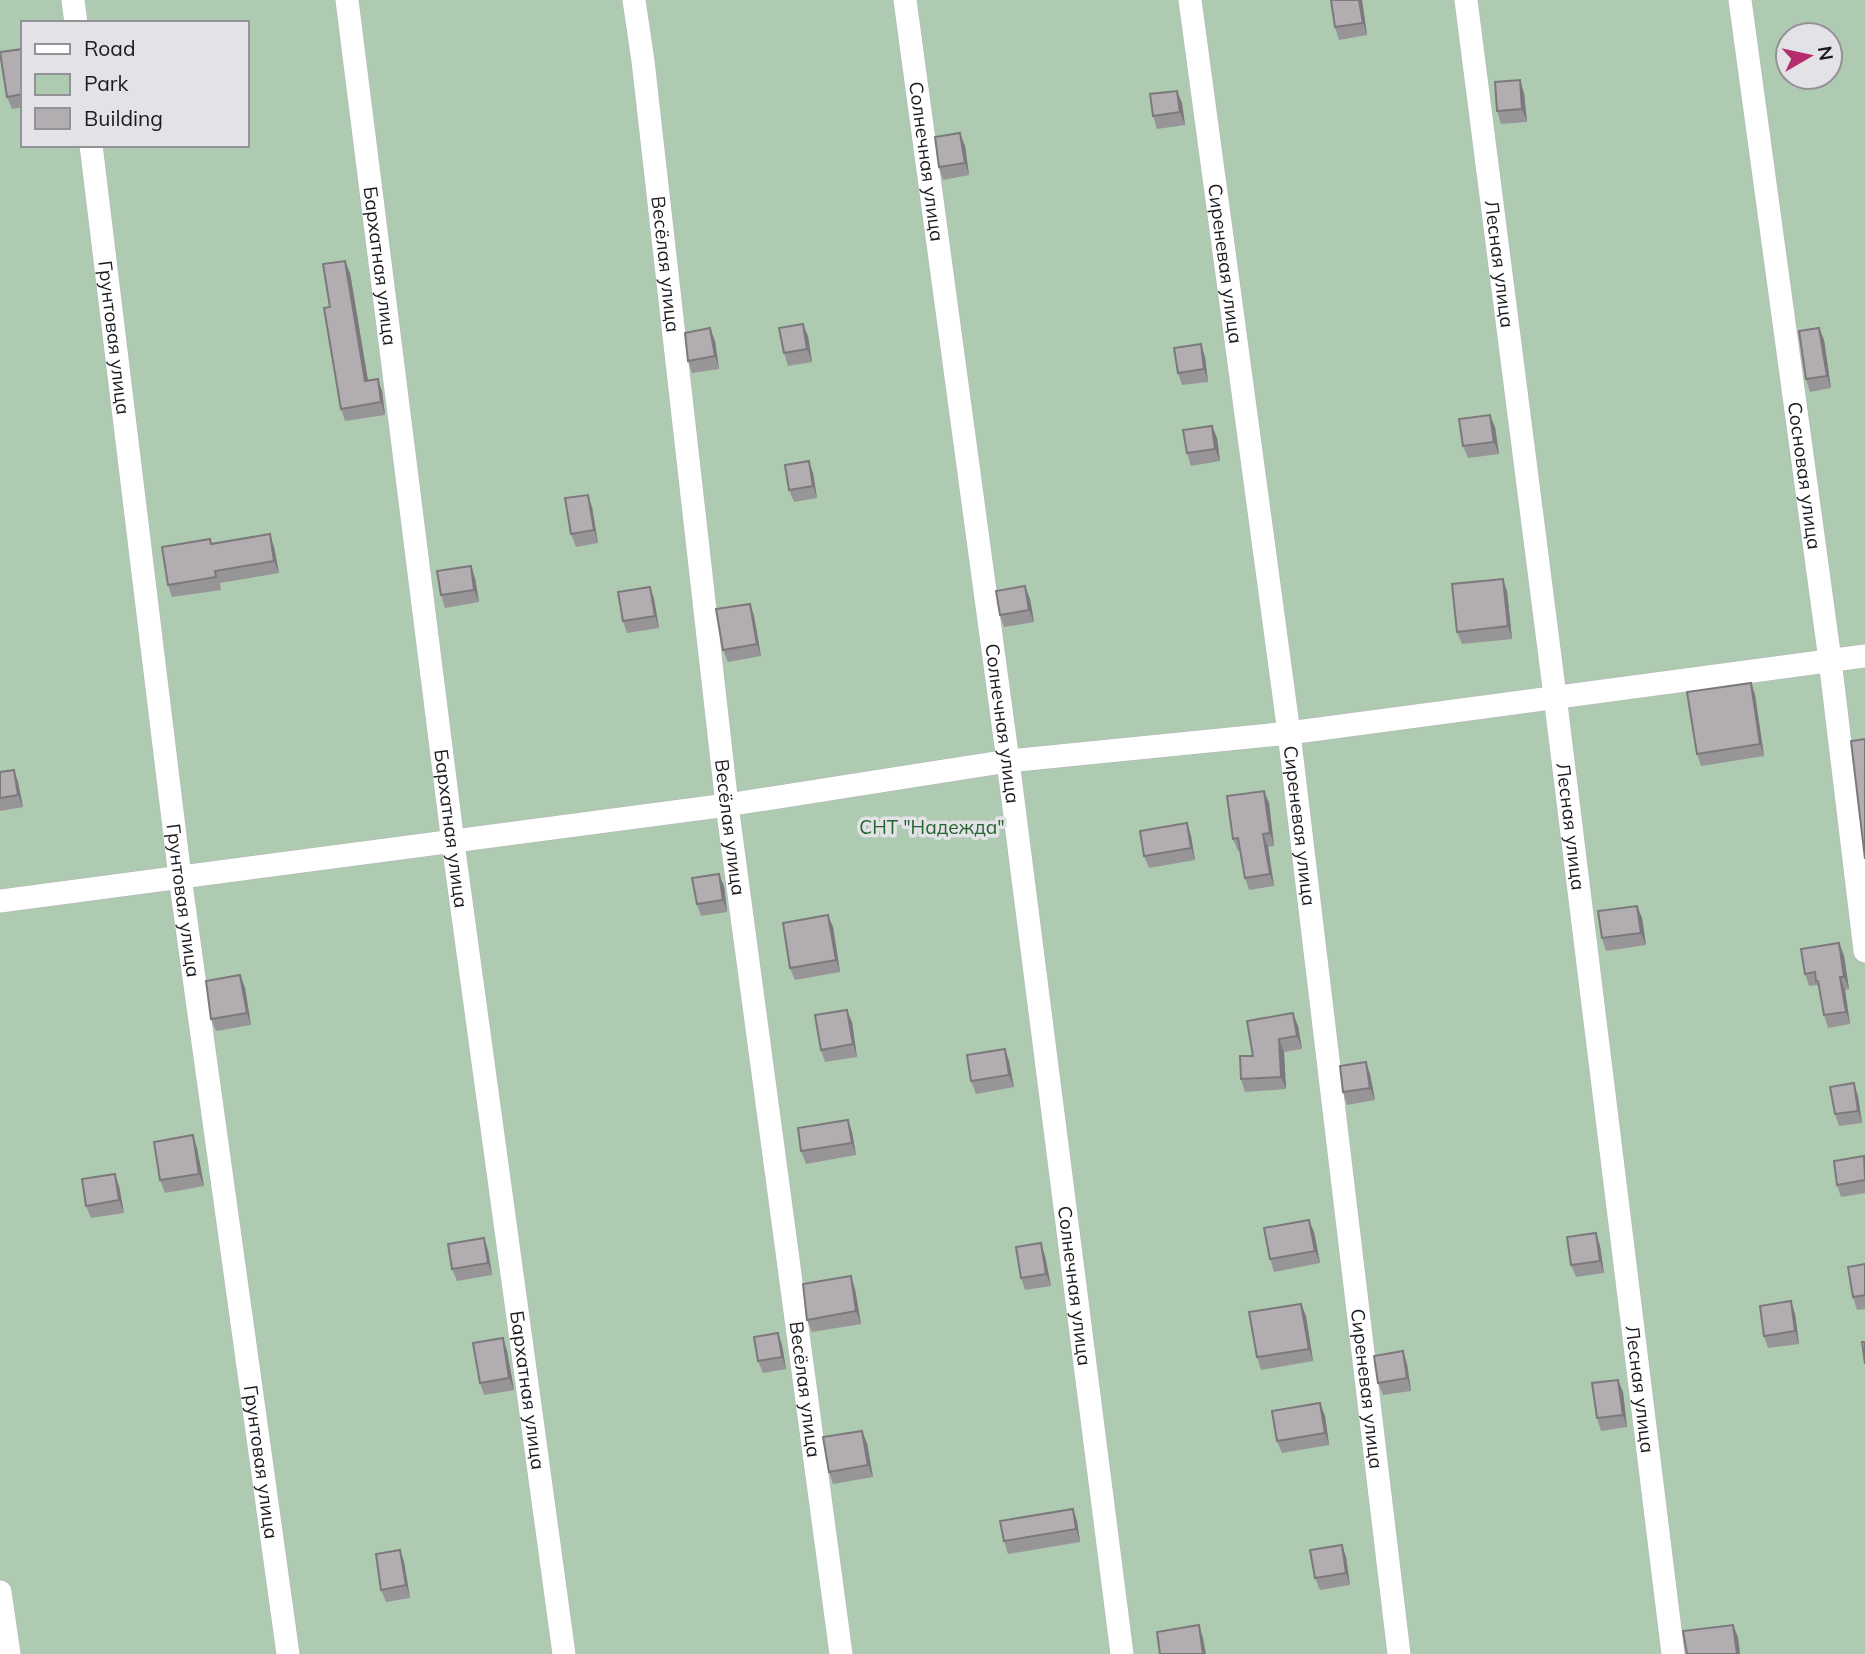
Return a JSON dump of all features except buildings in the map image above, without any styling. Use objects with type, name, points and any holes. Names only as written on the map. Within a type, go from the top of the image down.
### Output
[{"type":"street","points":[[73,0],[76,21]]},
{"type":"street","name":"Бархатная улица","points":[[347,0],[453,843],[564,1654]]},
{"type":"street","name":"Весёлая улица","points":[[634,0],[727,805],[842,1654]]},
{"type":"street","name":"Солнечная улица","points":[[905,0],[1007,761],[1122,1654]]},
{"type":"street","name":"Сиреневая улица","points":[[1190,0],[1289,733],[1399,1654]]},
{"type":"street","name":"Лесная улица","points":[[1466,0],[1673,1654]]},
{"type":"street","name":"Сосновая улица","points":[[1740,0],[1830,660],[1865,951]]},
{"type":"street","name":"Грунтовая улица","points":[[91,147],[180,877],[288,1654]]},
{"type":"street","points":[[0,901],[727,805],[1007,761],[1289,733],[1555,695],[1865,656]]},
{"type":"street","points":[[0,1592],[9,1654]]},
{"type":"green space","name":"СНТ \"Надежда\"","points":[[0,0],[1865,0],[1865,1654],[0,1654]]}]
